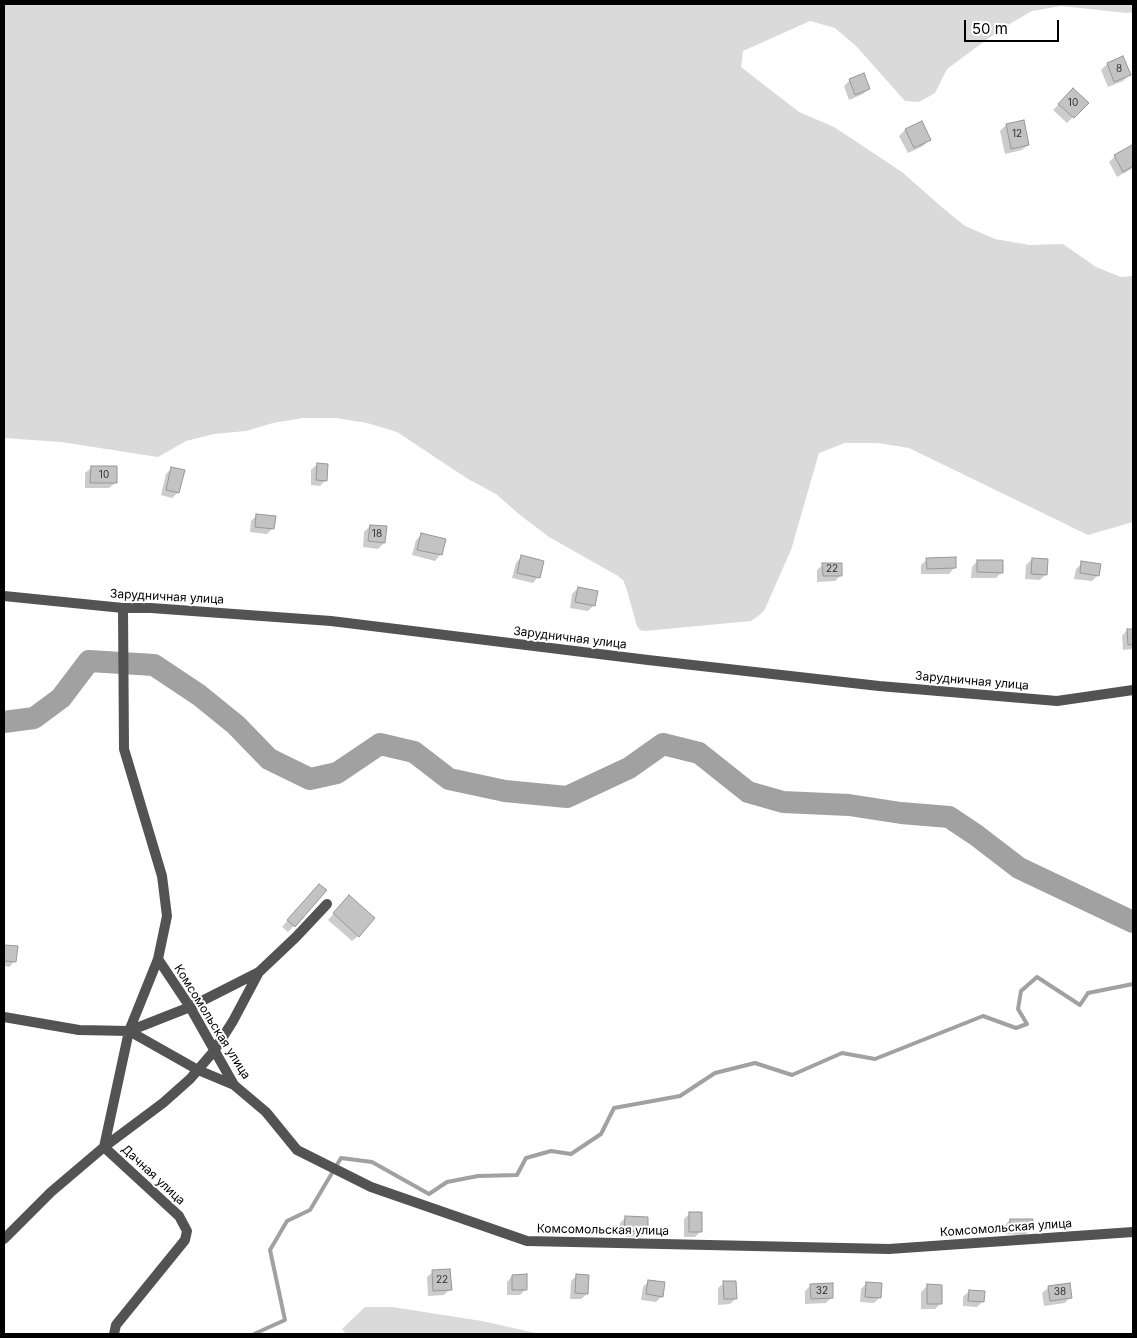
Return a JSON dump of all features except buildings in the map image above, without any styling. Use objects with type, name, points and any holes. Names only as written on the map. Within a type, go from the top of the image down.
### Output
[{"type":"street","name":"Зарудничная улица","points":[[4,596],[123,608],[151,608],[331,621],[879,686],[994,696],[1057,701],[1133,690]]},
{"type":"street","points":[[104,1147],[129,1031],[158,959],[167,916],[162,876],[124,749],[123,608]]},
{"type":"street","points":[[4,1017],[79,1030],[129,1031],[190,1007],[259,972],[327,904]]},
{"type":"street","name":"Комсомольская улица","points":[[158,959],[190,1007],[234,1085],[266,1112],[297,1150],[371,1187],[527,1241],[889,1249],[1133,1232]]},
{"type":"street","points":[[104,1147],[163,1103],[198,1070],[214,1051],[233,1021],[259,972]]},
{"type":"street","points":[[129,1031],[198,1070],[234,1085]]},
{"type":"street","name":"Дачная улица","points":[[4,1239],[51,1192],[104,1147],[179,1216],[186,1231],[185,1240],[116,1325],[114,1334]]},
{"type":"shaded area","points":[[4,4],[1133,4],[1133,12],[1127,13],[1061,6],[1032,11],[1001,29],[947,69],[935,93],[919,102],[905,101],[856,46],[835,28],[810,21],[743,51],[741,67],[799,112],[834,127],[902,172],[965,226],[995,239],[1030,245],[1063,244],[1096,267],[1121,277],[1133,276],[1133,522],[1088,535],[909,448],[878,443],[845,443],[819,453],[791,550],[764,611],[751,621],[645,631],[640,630],[637,626],[623,580],[549,537],[496,494],[468,479],[397,432],[367,423],[336,418],[303,418],[273,423],[246,431],[214,434],[186,441],[158,457],[61,442],[4,438]]},
{"type":"shaded area","points":[[365,1307],[392,1307],[482,1321],[540,1334],[346,1334],[342,1329]]},
{"type":"waterway","points":[[4,722],[34,718],[61,698],[89,661],[154,665],[199,695],[236,725],[269,759],[310,779],[337,773],[380,744],[414,752],[449,779],[505,791],[567,797],[629,768],[663,744],[699,753],[748,792],[783,802],[849,805],[901,813],[949,817],[1019,868],[1133,922]]},
{"type":"waterway","points":[[254,1334],[285,1320],[270,1250],[287,1221],[310,1210],[341,1158],[372,1162],[429,1194],[447,1182],[478,1176],[517,1175],[526,1158],[551,1151],[571,1154],[601,1134],[614,1108],[680,1096],[715,1073],[755,1063],[792,1075],[842,1053],[875,1059],[983,1016],[1016,1028],[1027,1024],[1018,1009],[1021,991],[1037,977],[1080,1005],[1088,993],[1133,984]]}]
